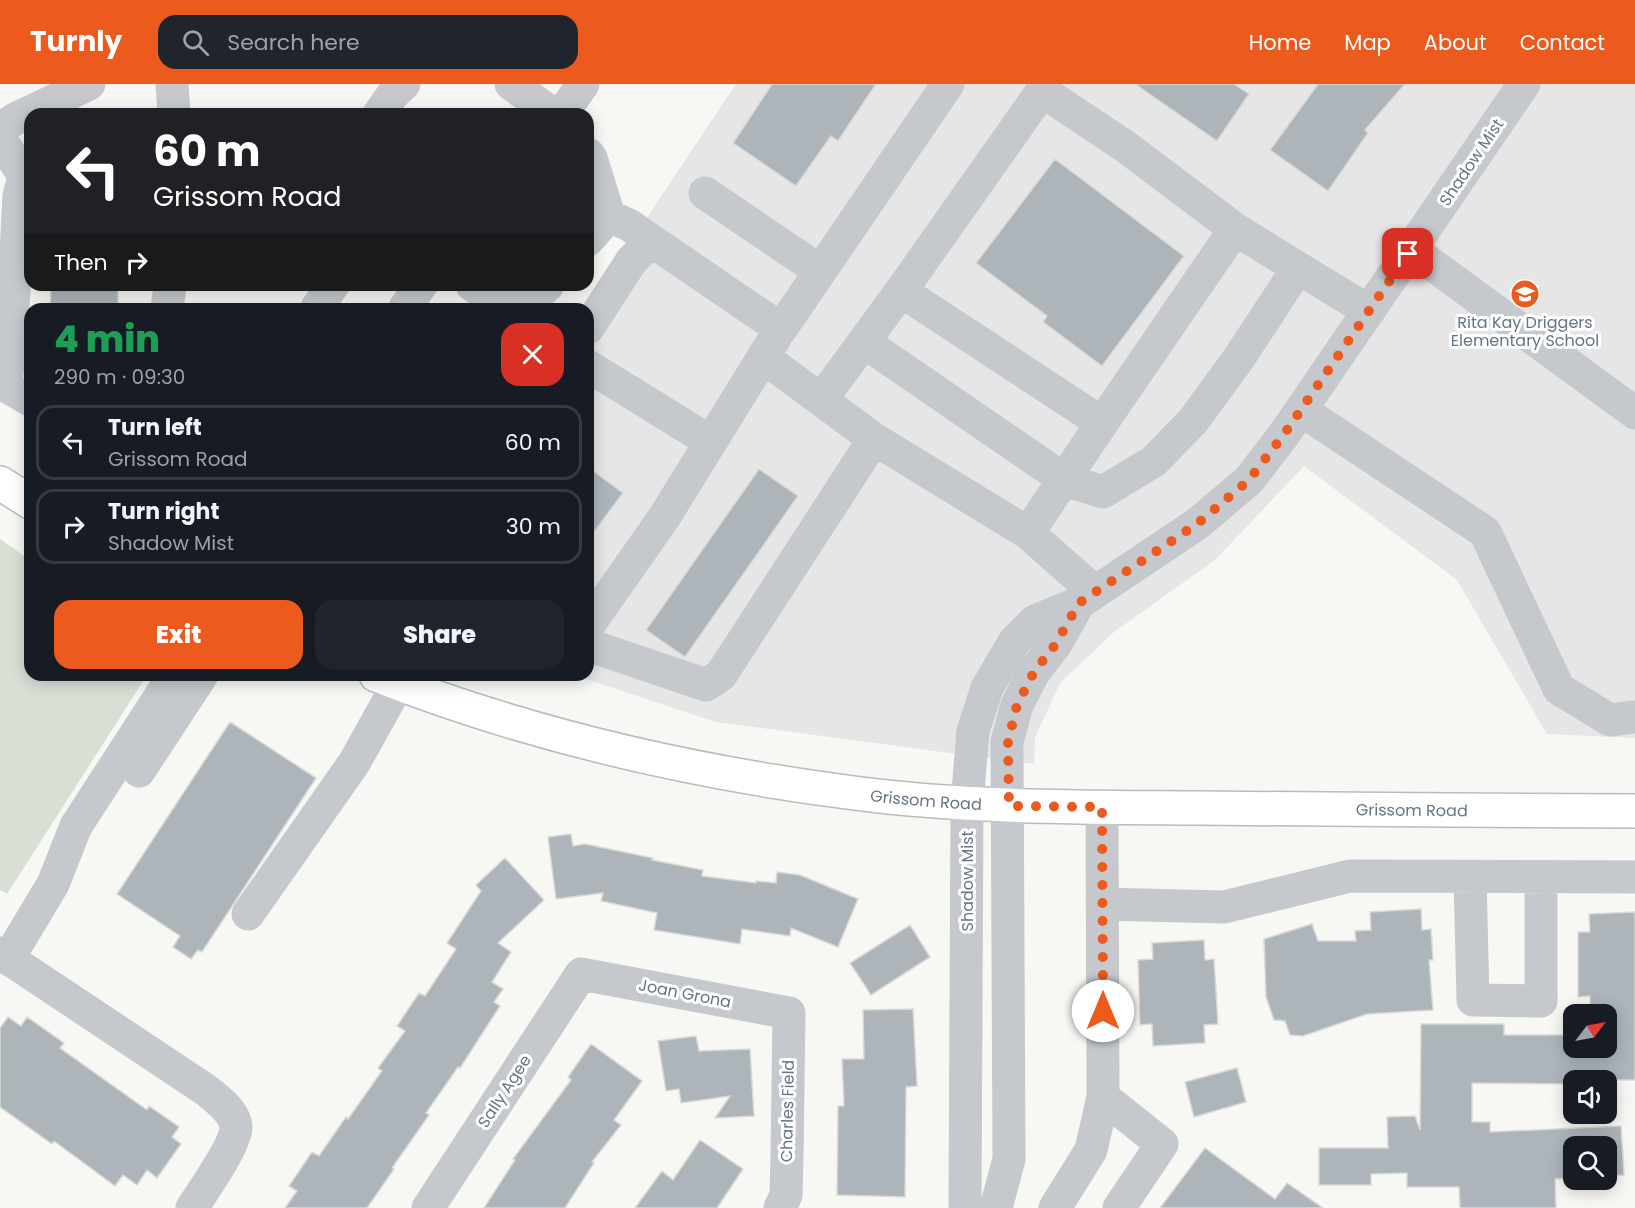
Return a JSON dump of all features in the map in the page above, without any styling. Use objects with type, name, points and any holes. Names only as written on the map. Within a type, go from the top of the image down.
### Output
[{"type":"main road","points":[[0,483],[24,498]]},
{"type":"main road","name":"Grissom Road","points":[[396,681],[541,730],[637,756],[743,777],[856,794],[1009,806],[1635,811]]},
{"type":"street","points":[[30,108],[56,90],[89,84]]},
{"type":"street","points":[[172,84],[174,108]]},
{"type":"street","points":[[383,108],[404,84]]},
{"type":"street","points":[[511,84],[545,108]]},
{"type":"street","points":[[566,108],[583,84]]},
{"type":"street","points":[[594,617],[665,516],[781,328],[948,84]]},
{"type":"street","name":"Shadow Mist","points":[[965,1208],[967,803],[973,731],[987,688],[1014,642],[1035,621],[1087,597],[1197,524],[1249,480],[1301,410],[1524,84]]},
{"type":"street","points":[[821,400],[1042,92],[1126,147],[1235,229],[1369,311]]},
{"type":"street","points":[[0,129],[24,112]]},
{"type":"street","points":[[0,138],[24,176],[19,196],[6,386],[24,396]]},
{"type":"street","points":[[594,168],[609,216],[629,225],[781,328]]},
{"type":"street","points":[[705,193],[820,272]]},
{"type":"street","points":[[594,233],[609,216]]},
{"type":"street","points":[[1028,533],[1235,229]]},
{"type":"street","points":[[594,319],[632,260],[652,241]]},
{"type":"street","points":[[1411,249],[1635,414]]},
{"type":"street","points":[[864,342],[1065,480],[1103,492],[1154,461],[1193,421],[1239,358],[1298,268]]},
{"type":"street","points":[[481,291],[491,297],[515,299],[540,294],[543,291]]},
{"type":"street","points":[[901,291],[1101,423]]},
{"type":"street","points":[[763,357],[874,439],[1028,533],[1087,597]]},
{"type":"street","points":[[594,370],[711,442]]},
{"type":"street","points":[[1301,410],[1485,532],[1559,689],[1610,720],[1635,717]]},
{"type":"street","points":[[594,647],[706,685],[721,675],[874,439]]},
{"type":"street","name":"Shadow Mist","points":[[996,1208],[1009,1159],[1008,742],[1017,705],[1034,672],[1087,597]]},
{"type":"street","points":[[53,884],[76,826],[170,681]]},
{"type":"street","points":[[192,1208],[235,1139],[236,1124],[226,1107],[206,1090],[4,956],[53,884],[94,839],[198,681]]},
{"type":"street","points":[[248,914],[354,763],[389,681]]},
{"type":"street","points":[[1055,1208],[1091,1150],[1103,1098],[1102,807]]},
{"type":"street","points":[[1102,904],[1224,907],[1350,876],[1635,877]]},
{"type":"street","points":[[1470,877],[1473,1000],[1541,1000],[1541,877]]},
{"type":"street","name":"Joan Grona","points":[[581,974],[789,1013]]},
{"type":"street","name":"Sally Agee","points":[[428,1208],[581,974]]},
{"type":"street","name":"Charles Field","points":[[780,1208],[786,1195],[789,1013]]},
{"type":"street","points":[[1103,1098],[1162,1144],[1119,1208]]},
{"type":"shaded area","points":[[736,84],[1635,84],[1635,738],[1547,734],[1457,580],[1304,466],[1215,560],[1114,632],[1060,683],[1035,738],[1034,764],[716,722],[592,681],[594,681],[594,303],[590,303]]},
{"type":"shaded area","points":[[0,539],[24,556],[24,681],[143,681],[7,894],[0,890]]},
{"type":"building","points":[[772,84],[876,84],[838,141],[831,136],[796,186],[733,143]]},
{"type":"building","points":[[1135,84],[1234,84],[1249,94],[1217,141]]},
{"type":"building","points":[[1318,84],[1405,84],[1365,130],[1368,133],[1328,191],[1270,150]]},
{"type":"building","points":[[1055,159],[1184,256],[1102,366],[1043,322],[1047,316],[976,263]]},
{"type":"building","points":[[51,291],[118,291],[118,303],[50,303]]},
{"type":"building","points":[[759,469],[798,496],[685,657],[646,630]]},
{"type":"building","points":[[594,471],[623,493],[594,532]]},
{"type":"building","points":[[230,722],[316,778],[202,952],[198,950],[191,959],[173,947],[180,936],[117,894]]},
{"type":"building","points":[[571,834],[573,846],[585,844],[653,858],[652,860],[703,870],[702,876],[756,883],[756,881],[776,883],[777,872],[800,875],[858,899],[838,947],[791,928],[790,936],[742,929],[740,944],[654,930],[657,913],[601,901],[603,893],[556,899],[548,837]]},
{"type":"building","points":[[505,858],[544,900],[498,943],[511,952],[492,982],[503,989],[494,1002],[500,1006],[460,1068],[458,1067],[426,1113],[429,1115],[367,1208],[285,1208],[297,1191],[289,1186],[312,1152],[319,1156],[382,1071],[378,1068],[405,1031],[397,1026],[419,993],[425,996],[456,949],[447,943],[481,891],[476,885]]},
{"type":"building","points":[[1421,909],[1422,930],[1431,929],[1433,960],[1429,960],[1433,1010],[1367,1014],[1303,1036],[1290,1035],[1285,1021],[1274,1020],[1266,997],[1264,939],[1312,924],[1318,941],[1356,941],[1355,931],[1371,930],[1370,912]]},
{"type":"building","points":[[1635,912],[1635,1080],[1617,1080],[1617,1070],[1563,1070],[1563,1084],[1472,1083],[1472,1122],[1490,1122],[1490,1132],[1621,1126],[1624,1175],[1617,1175],[1617,1136],[1563,1136],[1563,1179],[1555,1179],[1556,1208],[1460,1208],[1459,1187],[1407,1187],[1407,1173],[1371,1174],[1371,1185],[1319,1185],[1319,1148],[1388,1148],[1387,1117],[1415,1116],[1420,1130],[1421,1024],[1504,1024],[1504,1035],[1563,1035],[1563,1058],[1617,1058],[1617,1004],[1590,1004],[1590,996],[1578,997],[1578,932],[1590,932],[1589,914]]},
{"type":"building","points":[[910,925],[930,957],[871,995],[850,963]]},
{"type":"building","points":[[1204,940],[1205,960],[1214,959],[1218,1024],[1204,1025],[1205,1043],[1153,1046],[1152,1024],[1140,1025],[1138,960],[1153,959],[1152,943]]},
{"type":"building","points":[[913,1009],[917,1086],[906,1087],[905,1197],[837,1195],[838,1106],[844,1106],[842,1059],[864,1059],[863,1010]]},
{"type":"building","points":[[8,1017],[21,1026],[27,1017],[64,1043],[60,1048],[147,1110],[149,1106],[179,1127],[172,1137],[181,1144],[157,1178],[147,1170],[137,1185],[123,1175],[115,1186],[54,1141],[52,1144],[0,1107],[0,1028]]},
{"type":"building","points":[[696,1036],[699,1051],[750,1049],[754,1116],[715,1118],[730,1096],[681,1103],[679,1089],[666,1091],[658,1041]]},
{"type":"building","points":[[591,1044],[642,1081],[614,1120],[621,1125],[592,1162],[594,1163],[565,1208],[484,1208],[515,1160],[513,1159],[571,1080],[568,1077]]},
{"type":"building","points":[[1237,1068],[1246,1102],[1194,1117],[1185,1082]]},
{"type":"building","points":[[700,1140],[743,1169],[717,1208],[635,1208],[662,1171],[673,1180]]},
{"type":"building","points":[[1205,1148],[1275,1199],[1287,1183],[1323,1208],[1160,1208]]},
{"type":"place","name":"Rita Kay Driggers Elementary School","points":[[1525,294]]},
{"type":"route","points":[[1103,1011],[1102,807],[1009,806],[1008,742],[1017,705],[1034,672],[1055,645],[1079,603],[1197,524],[1249,480],[1285,433],[1408,254]]}]
